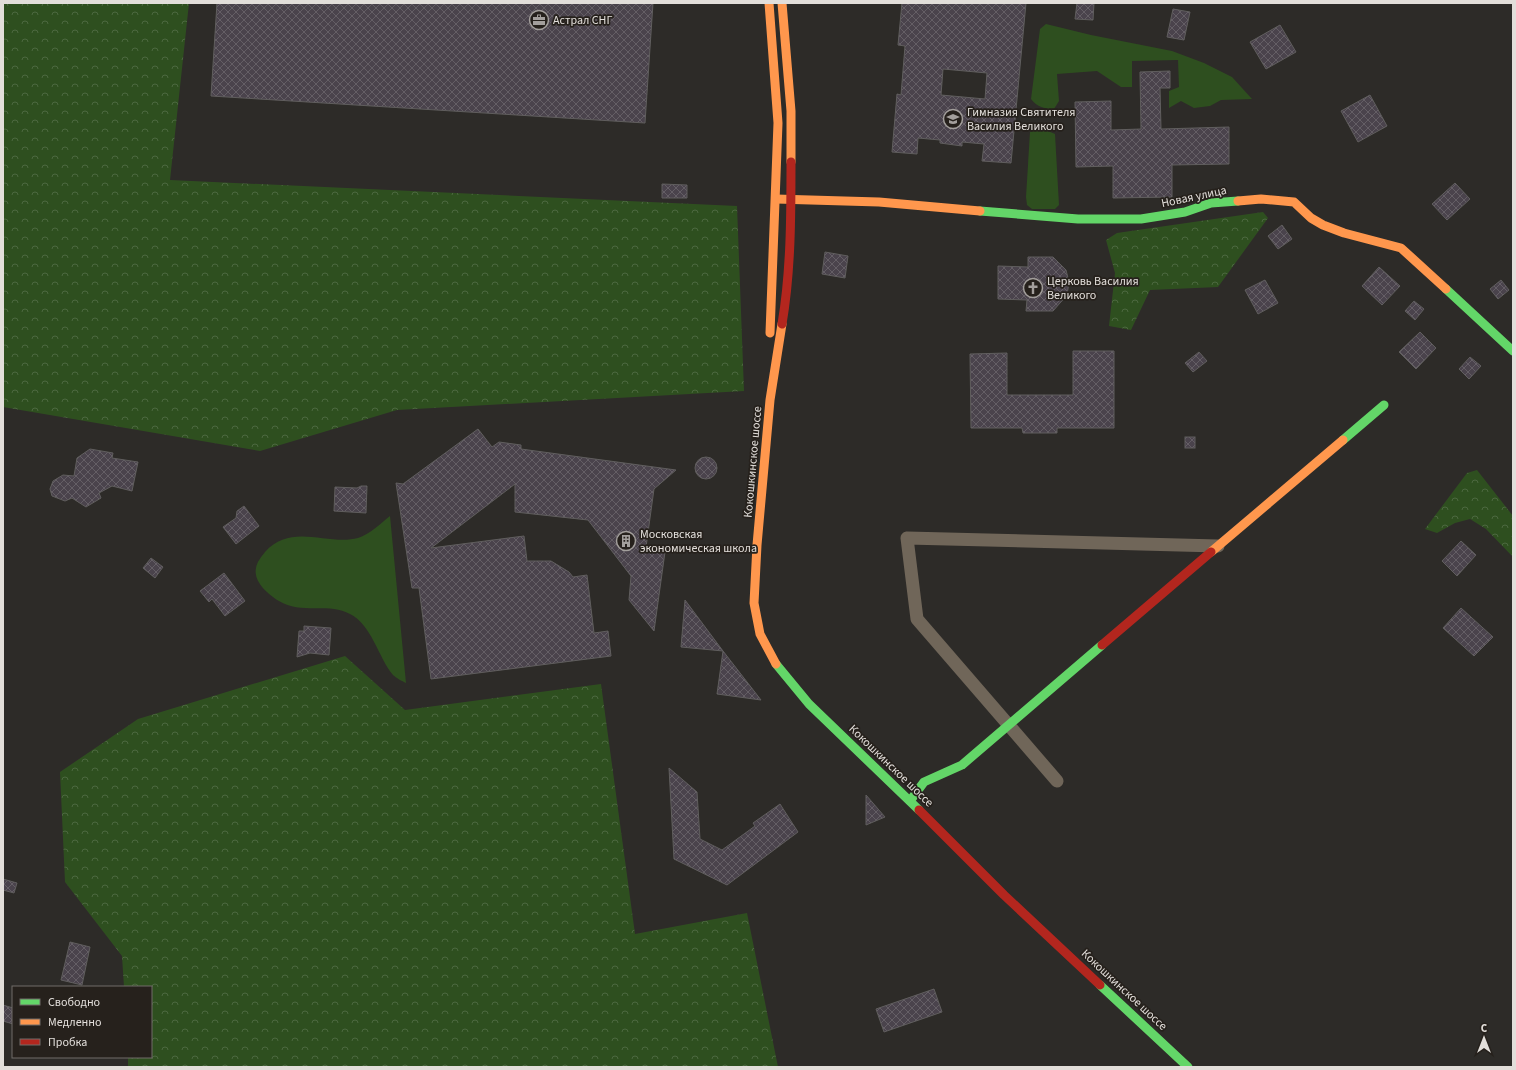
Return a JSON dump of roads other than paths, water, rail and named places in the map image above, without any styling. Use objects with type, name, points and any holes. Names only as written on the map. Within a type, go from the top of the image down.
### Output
[{"type":"main road","points":[[766,3],[773,44]]},
{"type":"main road","points":[[770,3],[778,123],[769,360],[770,400]]},
{"type":"main road","points":[[770,400],[785,306],[791,199],[791,105],[782,3]]},
{"type":"main road","name":"Новая улица","points":[[776,199],[853,200],[1078,219],[1141,219],[1185,212],[1211,203],[1261,199],[1290,201],[1294,202],[1305,213],[1323,225],[1344,233],[1401,248],[1513,351]]},
{"type":"main road","name":"Кокошкинское шоссе","points":[[770,400],[754,595],[760,634],[774,662],[800,694],[998,889],[1188,1067]]},
{"type":"main road","points":[[910,801],[924,782],[962,765],[1384,404]]},
{"type":"street","points":[[1057,781],[917,619],[907,538],[1218,546]]},
{"type":"place","name":"Астрал СНГ","points":[[539,20]]},
{"type":"place","name":"Гимназия Святителя Василия Великого","points":[[953,119]]},
{"type":"place","name":"Церковь Василия Великого","points":[[1033,288]]},
{"type":"place","name":"Московская экономическая школа","points":[[626,541]]}]
